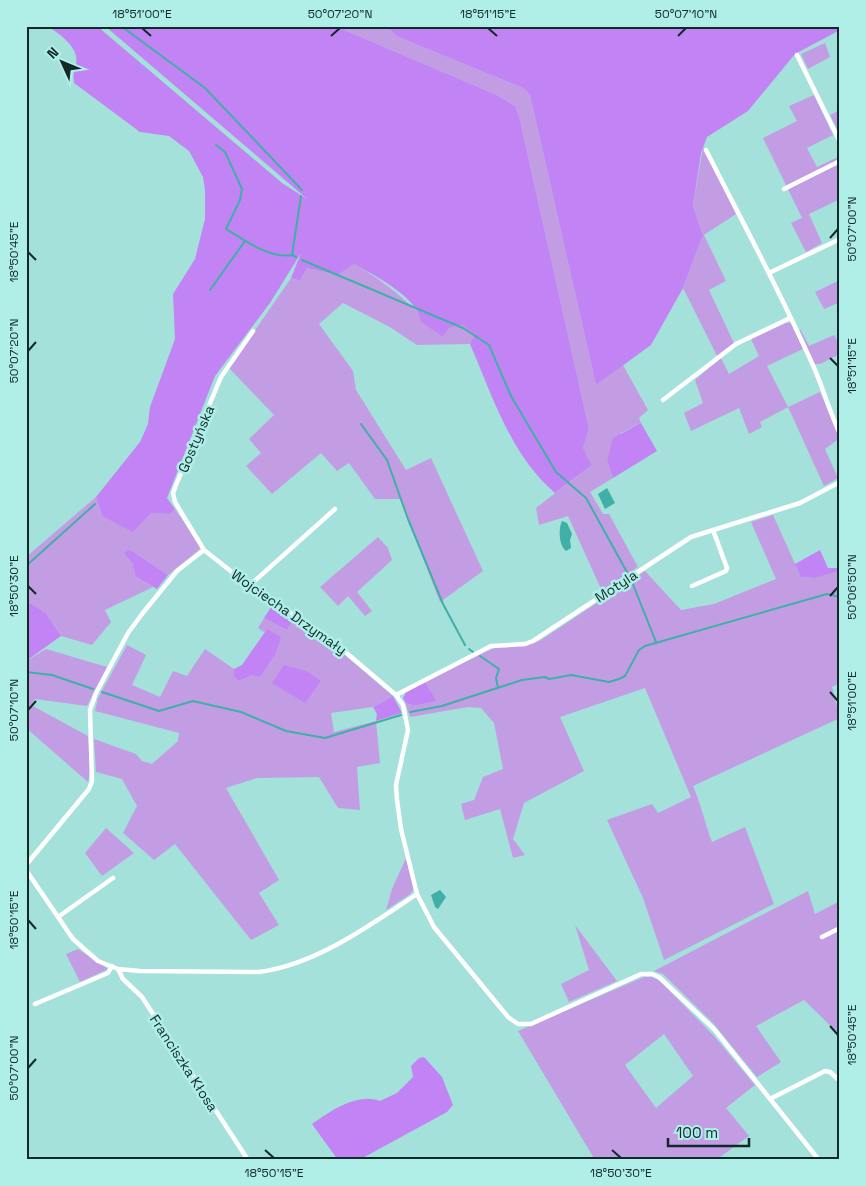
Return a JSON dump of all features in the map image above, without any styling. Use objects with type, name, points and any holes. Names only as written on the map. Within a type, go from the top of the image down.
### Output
[{"type":"street","points":[[797,55],[840,142]]},
{"type":"street","points":[[706,150],[769,273],[815,371],[828,411],[840,434]]},
{"type":"street","points":[[784,189],[840,161]]},
{"type":"street","points":[[769,273],[840,239]]},
{"type":"street","points":[[663,400],[736,344],[790,318]]},
{"type":"street","name":"Gostyńska","points":[[204,550],[175,502],[173,493],[221,377],[253,331]]},
{"type":"street","name":"Motyla","points":[[396,695],[491,646],[525,644],[532,641],[691,537],[800,503],[840,482]]},
{"type":"street","points":[[250,585],[335,509]]},
{"type":"street","points":[[692,586],[726,571],[727,568],[713,530]]},
{"type":"street","points":[[26,865],[89,789],[92,781],[90,710],[96,692],[128,633],[177,571],[204,550]]},
{"type":"street","name":"Wojciecha Drzymały","points":[[204,550],[250,585],[336,644],[396,695],[403,705],[408,730],[396,785],[397,800],[401,829],[417,894],[434,927],[513,1022],[531,1024],[610,986],[641,974],[652,974],[659,977],[714,1029],[819,1160]]},
{"type":"street","points":[[26,870],[73,939],[85,951],[98,961],[118,969],[150,971],[259,972],[276,970],[342,941],[417,894]]},
{"type":"street","points":[[58,917],[113,878]]},
{"type":"street","points":[[822,937],[840,928]]},
{"type":"street","points":[[35,1004],[108,973],[112,966]]},
{"type":"street","name":"Franciszka Kłosa","points":[[118,969],[123,979],[142,997],[248,1160]]},
{"type":"street","points":[[770,1100],[825,1071],[830,1072],[840,1081]]},
{"type":"shaded area","points":[[47,26],[97,26],[282,183],[307,199],[105,26],[335,26],[497,95],[515,106],[519,116],[589,429],[583,448],[592,465],[555,493],[526,461],[504,424],[470,344],[475,335],[462,325],[449,328],[443,337],[421,322],[418,313],[404,296],[384,281],[354,264],[338,275],[307,268],[300,281],[291,278],[301,253],[270,303],[215,376],[167,498],[175,509],[170,514],[151,513],[133,532],[102,516],[96,497],[140,442],[148,424],[150,407],[175,339],[173,294],[195,259],[205,219],[205,190],[203,177],[189,151],[169,136],[140,132],[74,83],[75,52],[63,37]]},
{"type":"shaded area","points":[[335,26],[387,26],[396,36],[523,88],[530,95],[596,385],[623,365],[648,410],[639,418],[641,423],[621,433],[607,461],[613,478],[590,492],[603,514],[609,514],[638,567],[602,591],[568,516],[539,525],[536,508],[592,465],[583,448],[589,429],[519,116],[515,106],[497,95]]},
{"type":"shaded area","points":[[387,26],[840,26],[840,30],[795,54],[748,111],[707,137],[701,153],[693,206],[703,235],[683,288],[651,345],[596,385],[530,95],[523,88],[396,36]]},
{"type":"shaded area","points":[[825,43],[830,57],[808,69],[801,54]]},
{"type":"shaded area","points":[[814,95],[833,135],[807,148],[817,167],[840,156],[840,199],[809,214],[822,243],[806,252],[791,223],[802,218],[763,138],[797,121],[789,106]]},
{"type":"shaded area","points":[[840,110],[840,135],[830,115]]},
{"type":"shaded area","points":[[703,147],[736,214],[704,235],[726,281],[709,290],[734,343],[717,356],[683,288],[703,235],[693,206]]},
{"type":"shaded area","points":[[354,264],[402,297],[443,337],[449,328],[462,325],[476,335],[470,344],[417,345],[388,326],[343,303],[319,324],[353,371],[356,390],[406,470],[431,458],[483,571],[440,602],[400,499],[375,499],[349,463],[337,471],[321,453],[272,494],[246,466],[261,453],[249,439],[274,415],[229,368],[291,278],[300,281],[307,268],[338,275]]},
{"type":"shaded area","points":[[840,280],[840,302],[824,309],[815,292]]},
{"type":"shaded area","points":[[786,323],[791,323],[803,349],[767,366],[788,407],[760,422],[762,427],[749,434],[739,408],[691,431],[684,413],[703,403],[695,380],[721,358],[729,374],[759,356],[751,339]]},
{"type":"shaded area","points":[[800,329],[809,346],[834,335],[840,345],[840,354],[820,364],[814,364],[799,331]]},
{"type":"shaded area","points":[[820,392],[840,438],[825,449],[838,478],[824,486],[788,407]]},
{"type":"shaded area","points":[[641,423],[657,451],[613,478],[607,461],[613,438]]},
{"type":"shaded area","points":[[96,497],[102,516],[151,513],[170,514],[175,509],[201,548],[168,575],[129,549],[125,553],[132,563],[136,577],[153,587],[105,610],[111,622],[92,645],[61,636],[46,613],[30,603],[26,604],[26,557]]},
{"type":"shaded area","points":[[773,515],[801,577],[815,578],[840,571],[840,683],[832,687],[840,718],[693,786],[712,842],[745,827],[774,904],[664,960],[643,898],[607,820],[652,804],[658,813],[691,797],[645,688],[560,717],[584,771],[524,803],[513,839],[525,855],[513,858],[500,809],[465,820],[461,804],[474,800],[483,777],[503,769],[494,723],[481,708],[468,707],[410,717],[405,702],[413,706],[437,701],[425,682],[487,651],[501,646],[526,646],[541,640],[645,571],[681,610],[714,604],[776,579],[751,522]]},
{"type":"shaded area","points":[[378,537],[388,548],[392,560],[357,592],[372,611],[365,616],[348,596],[338,606],[320,587]]},
{"type":"shaded area","points":[[129,549],[168,575],[157,589],[136,577],[132,563],[124,553]]},
{"type":"shaded area","points":[[820,550],[828,568],[840,568],[840,571],[815,578],[801,577],[795,564]]},
{"type":"shaded area","points":[[30,603],[46,613],[61,636],[26,661],[26,604]]},
{"type":"shaded area","points":[[273,604],[294,618],[287,630],[264,618]]},
{"type":"shaded area","points":[[264,618],[287,630],[294,618],[340,651],[393,696],[373,707],[331,713],[334,732],[376,721],[380,763],[357,767],[360,810],[338,808],[319,777],[257,778],[226,788],[279,880],[259,893],[279,925],[251,940],[175,844],[154,860],[123,833],[137,806],[122,779],[96,772],[94,739],[136,754],[142,761],[152,764],[178,741],[179,733],[95,711],[98,698],[127,645],[146,655],[132,685],[160,697],[173,671],[187,676],[205,649],[234,669],[234,676],[238,681],[267,629],[264,632],[258,628]]},
{"type":"shaded area","points":[[267,629],[281,637],[276,653],[260,677],[252,675],[238,681],[234,676],[234,669],[242,665]]},
{"type":"shaded area","points":[[46,649],[107,667],[87,706],[35,699],[31,705],[88,736],[90,770],[88,782],[26,728],[26,661]]},
{"type":"shaded area","points":[[284,665],[306,671],[321,681],[305,703],[272,683]]},
{"type":"shaded area","points":[[425,682],[437,701],[413,706],[405,702],[403,698],[406,692]]},
{"type":"shaded area","points":[[393,696],[402,713],[376,721],[377,714],[373,707]]},
{"type":"shaded area","points":[[106,828],[134,853],[102,876],[85,853]]},
{"type":"shaded area","points":[[406,858],[414,889],[409,895],[386,910],[392,889]]},
{"type":"shaded area","points":[[808,891],[815,914],[840,901],[840,1035],[804,1000],[756,1026],[781,1062],[757,1077],[713,1023],[663,974],[654,971]]},
{"type":"shaded area","points":[[575,925],[617,981],[569,1002],[561,984],[589,970]]},
{"type":"shaded area","points":[[78,949],[108,969],[80,982],[66,954]]},
{"type":"shaded area","points":[[644,977],[652,977],[660,981],[714,1036],[755,1085],[726,1108],[749,1136],[716,1160],[595,1160],[518,1031]],"holes":[[[664,1034],[693,1076],[656,1108],[625,1065]]]},
{"type":"shaded area","points":[[424,1057],[442,1077],[453,1105],[447,1112],[359,1160],[338,1160],[312,1124],[344,1104],[363,1099],[380,1101],[397,1093],[413,1077],[411,1066],[419,1058]]},
{"type":"water","points":[[607,488],[615,503],[605,509],[598,494]]},
{"type":"water","points":[[562,521],[567,523],[572,534],[570,540],[571,548],[566,551],[560,537]]},
{"type":"water","points":[[440,890],[446,897],[438,909],[435,907],[431,895]]},
{"type":"waterway","points":[[121,26],[205,88],[302,190]]},
{"type":"waterway","points":[[216,145],[225,152],[242,189],[240,200],[226,229],[266,251],[275,254],[292,255]]},
{"type":"waterway","points":[[296,257],[292,255],[301,196]]},
{"type":"waterway","points":[[210,290],[245,241]]},
{"type":"waterway","points":[[302,260],[463,328],[489,345],[511,396],[556,472],[586,498],[628,574]]},
{"type":"waterway","points":[[361,424],[387,460],[408,519],[443,604],[465,645]]},
{"type":"waterway","points":[[26,566],[95,504]]},
{"type":"waterway","points":[[632,582],[656,642]]},
{"type":"waterway","points":[[410,712],[442,706],[522,680],[545,677],[549,679],[571,675],[609,682],[625,676],[639,650],[645,646],[827,594],[840,597]]},
{"type":"waterway","points":[[469,649],[473,652]]},
{"type":"waterway","points":[[480,656],[499,669],[496,678],[498,688]]},
{"type":"waterway","points":[[26,672],[52,675],[93,689]]},
{"type":"waterway","points":[[102,692],[159,711],[193,701],[241,712],[286,731],[325,738],[401,715]]}]
